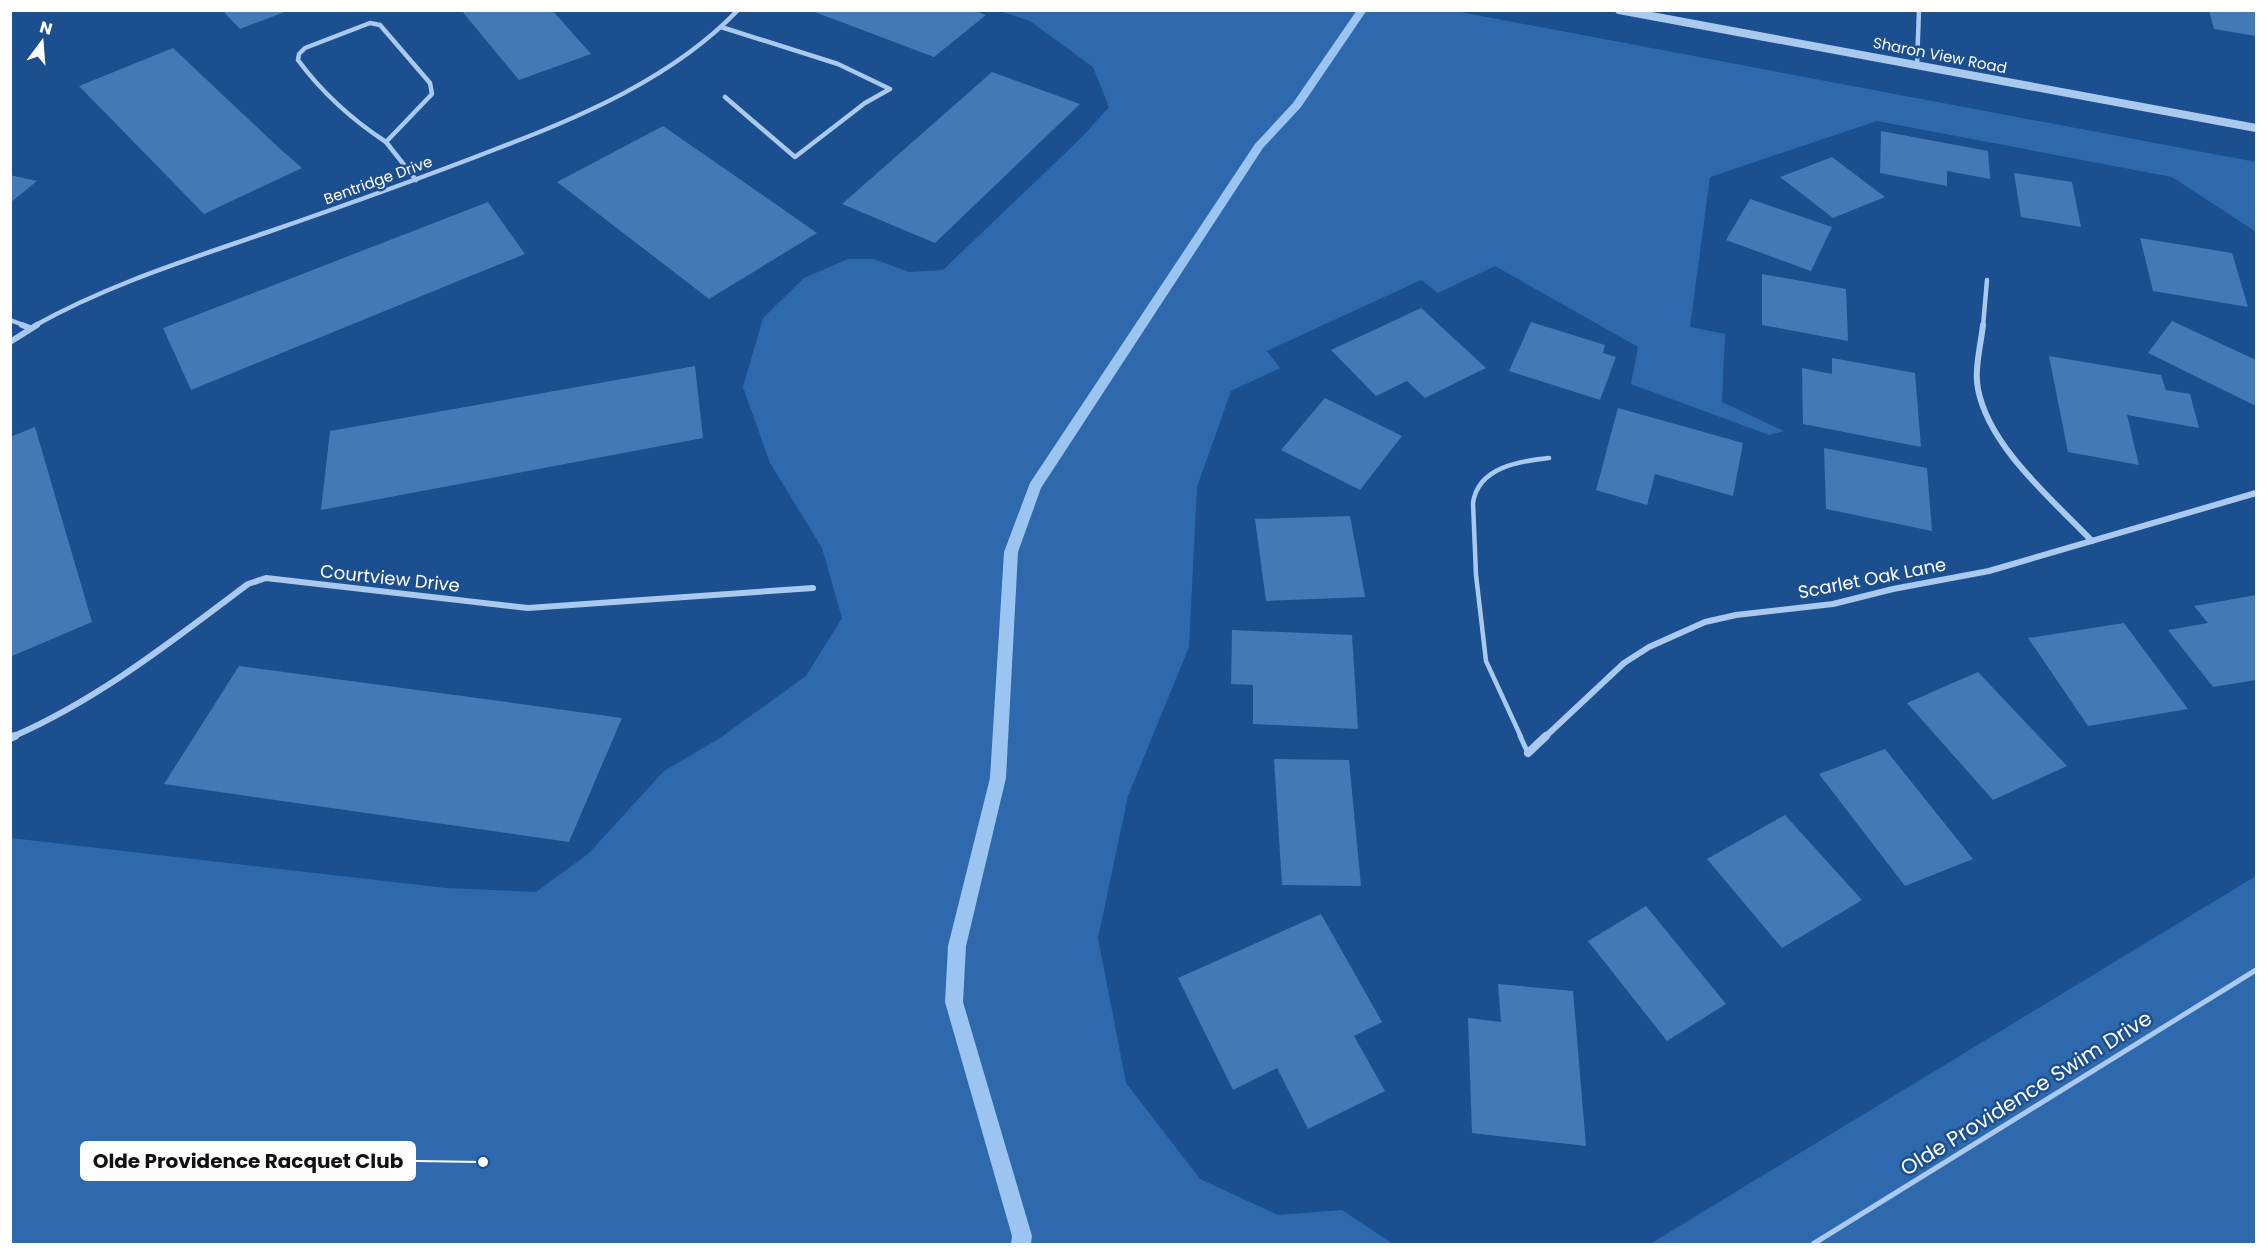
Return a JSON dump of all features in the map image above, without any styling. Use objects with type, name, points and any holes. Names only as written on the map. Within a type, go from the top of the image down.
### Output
[{"type":"street","name":"Bentridge Drive","points":[[10,342],[53,314],[115,286],[416,180],[538,133],[599,105],[650,76],[721,27],[738,10]]},
{"type":"street","name":"Sharon View Road","points":[[1618,10],[2256,128]]},
{"type":"street","points":[[1917,64],[1919,10]]},
{"type":"street","points":[[386,142],[428,99],[433,88],[387,33],[380,25],[370,23],[305,48],[299,54],[298,60],[316,84],[352,119],[386,142],[416,180]]},
{"type":"street","points":[[721,27],[838,64],[890,89],[865,103],[795,157],[725,97]]},
{"type":"street","points":[[1987,280],[1977,387],[1986,416],[1996,435],[2027,473],[2092,541]]},
{"type":"street","points":[[10,320],[30,328]]},
{"type":"street","name":"Scarlet Oak Lane","points":[[1528,753],[1624,663],[1649,647],[1705,622],[1736,615],[1833,604],[1989,570],[2256,493]]},
{"type":"street","name":"Courtview Drive","points":[[10,738],[48,723],[107,687],[248,584],[266,578],[528,608],[813,588]]},
{"type":"lane","points":[[1528,753],[1486,660],[1474,544],[1473,495],[1489,475],[1510,462],[1549,458]]},
{"type":"lane","name":"Olde Providence Swim Drive","points":[[1813,1245],[2256,970]]},
{"type":"shaded area","points":[[1000,11],[1455,11],[2256,162],[2256,232],[2172,177],[1877,121],[1710,177],[1690,327],[1725,334],[1722,402],[1784,431],[1769,435],[1631,384],[1638,347],[1495,266],[1438,293],[1421,280],[1267,351],[1280,368],[1231,391],[1197,487],[1189,647],[1128,796],[1098,938],[1126,1083],[1200,1179],[1278,1215],[1342,1210],[1393,1244],[11,1244],[11,838],[446,888],[536,892],[588,854],[664,771],[720,738],[806,676],[842,618],[822,548],[770,463],[743,387],[763,318],[804,278],[848,259],[874,259],[909,272],[943,270],[1083,136],[1109,107],[1093,67],[1030,21]]},
{"type":"shaded area","points":[[2256,876],[2256,1244],[1650,1244]]},
{"type":"building","points":[[222,10],[287,10],[287,11],[240,29]]},
{"type":"building","points":[[461,10],[552,10],[591,54],[519,80]]},
{"type":"building","points":[[973,10],[986,15],[934,57],[812,11]]},
{"type":"building","points":[[2209,10],[2256,10],[2256,36],[2214,29]]},
{"type":"building","points":[[173,48],[302,168],[204,214],[79,86]]},
{"type":"building","points":[[992,72],[1080,104],[935,243],[842,204]]},
{"type":"building","points":[[663,126],[817,233],[709,299],[557,182]]},
{"type":"building","points":[[1881,131],[1988,151],[1990,179],[1947,171],[1947,186],[1880,173]]},
{"type":"building","points":[[1832,157],[1885,197],[1833,218],[1780,177]]},
{"type":"building","points":[[2014,173],[2072,182],[2081,227],[2021,217]]},
{"type":"building","points":[[10,175],[37,181],[10,203]]},
{"type":"building","points":[[1750,199],[1832,227],[1811,271],[1726,240]]},
{"type":"building","points":[[488,202],[525,254],[191,390],[163,328]]},
{"type":"building","points":[[2140,238],[2232,253],[2248,307],[2153,291]]},
{"type":"building","points":[[1762,274],[1846,289],[1848,341],[1762,325]]},
{"type":"building","points":[[1421,308],[1486,368],[1425,398],[1407,381],[1376,396],[1331,350]]},
{"type":"building","points":[[2172,321],[2256,360],[2256,406],[2148,353]]},
{"type":"building","points":[[1531,322],[1605,345],[1603,353],[1616,357],[1600,400],[1509,371]]},
{"type":"building","points":[[2049,356],[2161,375],[2166,390],[2190,394],[2199,428],[2127,415],[2139,465],[2068,452]]},
{"type":"building","points":[[1832,358],[1915,373],[1921,447],[1803,424],[1802,368],[1832,374]]},
{"type":"building","points":[[695,366],[703,438],[321,510],[330,431]]},
{"type":"building","points":[[1325,398],[1402,436],[1360,490],[1281,450]]},
{"type":"building","points":[[1618,408],[1743,443],[1733,496],[1655,474],[1647,505],[1596,490]]},
{"type":"building","points":[[35,427],[92,622],[10,657],[10,437]]},
{"type":"building","points":[[1824,448],[1927,468],[1932,531],[1826,509]]},
{"type":"building","points":[[1350,516],[1365,597],[1266,601],[1255,519]]},
{"type":"building","points":[[2256,595],[2256,680],[2213,687],[2168,630],[2208,623],[2194,606]]},
{"type":"building","points":[[2124,623],[2188,709],[2088,726],[2028,638]]},
{"type":"building","points":[[1232,630],[1352,635],[1358,729],[1253,724],[1253,685],[1231,684]]},
{"type":"building","points":[[239,666],[622,718],[569,842],[164,784]]},
{"type":"building","points":[[1978,672],[2067,766],[1993,800],[1907,703]]},
{"type":"building","points":[[1885,749],[1973,859],[1905,886],[1819,774]]},
{"type":"building","points":[[1274,759],[1349,760],[1361,886],[1282,885]]},
{"type":"building","points":[[1785,815],[1862,900],[1782,948],[1707,859]]},
{"type":"building","points":[[1646,906],[1726,1004],[1667,1041],[1588,941]]},
{"type":"building","points":[[1321,914],[1382,1022],[1354,1036],[1385,1091],[1308,1129],[1277,1068],[1233,1090],[1178,978]]},
{"type":"building","points":[[1498,984],[1573,991],[1586,1146],[1472,1133],[1468,1018],[1501,1022]]},
{"type":"waterway","points":[[1021,1244],[1022,1236],[954,1002],[957,946],[998,778],[1011,552],[1035,487],[1259,146],[1297,105],[1362,10]]},
{"type":"place","name":"Olde Providence Racquet Club","points":[[483,1162]]}]
